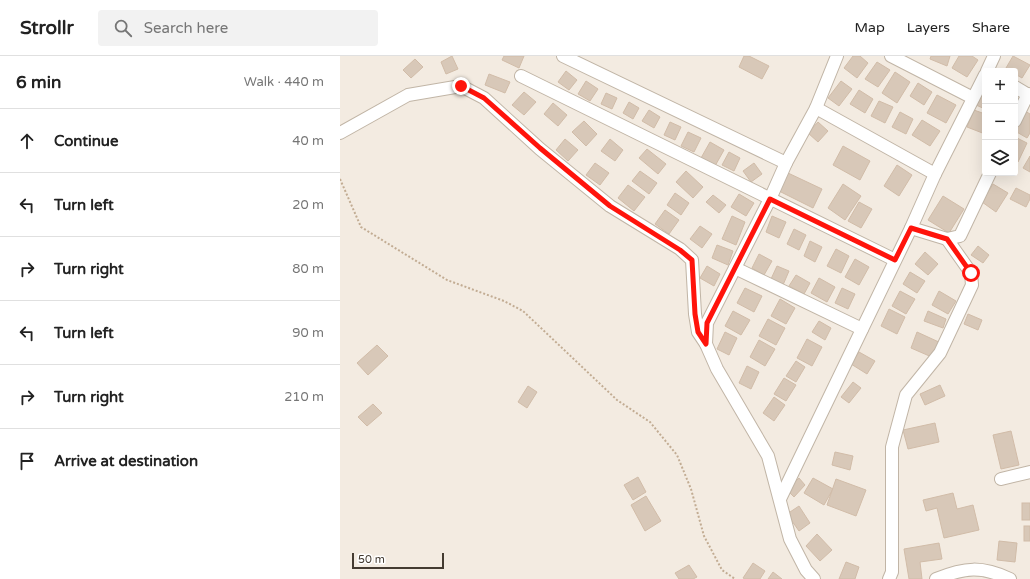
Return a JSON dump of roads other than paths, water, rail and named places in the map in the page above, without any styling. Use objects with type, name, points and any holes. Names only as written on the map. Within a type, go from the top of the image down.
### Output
[{"type":"street","points":[[563,56],[786,163]]},
{"type":"street","points":[[706,344],[707,323],[770,199],[786,163],[816,108],[838,56]]},
{"type":"street","points":[[891,56],[973,98]]},
{"type":"street","points":[[988,68],[994,56]]},
{"type":"street","points":[[521,76],[895,260]]},
{"type":"street","points":[[780,499],[911,228],[935,174],[982,81]]},
{"type":"street","points":[[340,133],[408,95],[461,86],[484,98],[540,148],[610,206],[680,250],[692,260],[695,314],[698,332],[706,344],[717,369],[768,456],[790,539],[806,570],[814,579]]},
{"type":"street","points":[[1018,89],[1029,95],[1018,115]]},
{"type":"street","points":[[816,108],[935,174]]},
{"type":"street","points":[[911,228],[947,239],[960,236],[989,176]]},
{"type":"street","points":[[889,579],[892,572],[892,447],[906,395],[940,353],[972,285],[971,273],[947,239]]},
{"type":"street","points":[[735,268],[862,329]]},
{"type":"street","points":[[1001,479],[1030,472]]},
{"type":"street","points":[[936,579],[968,569],[993,572],[1010,579]]}]
